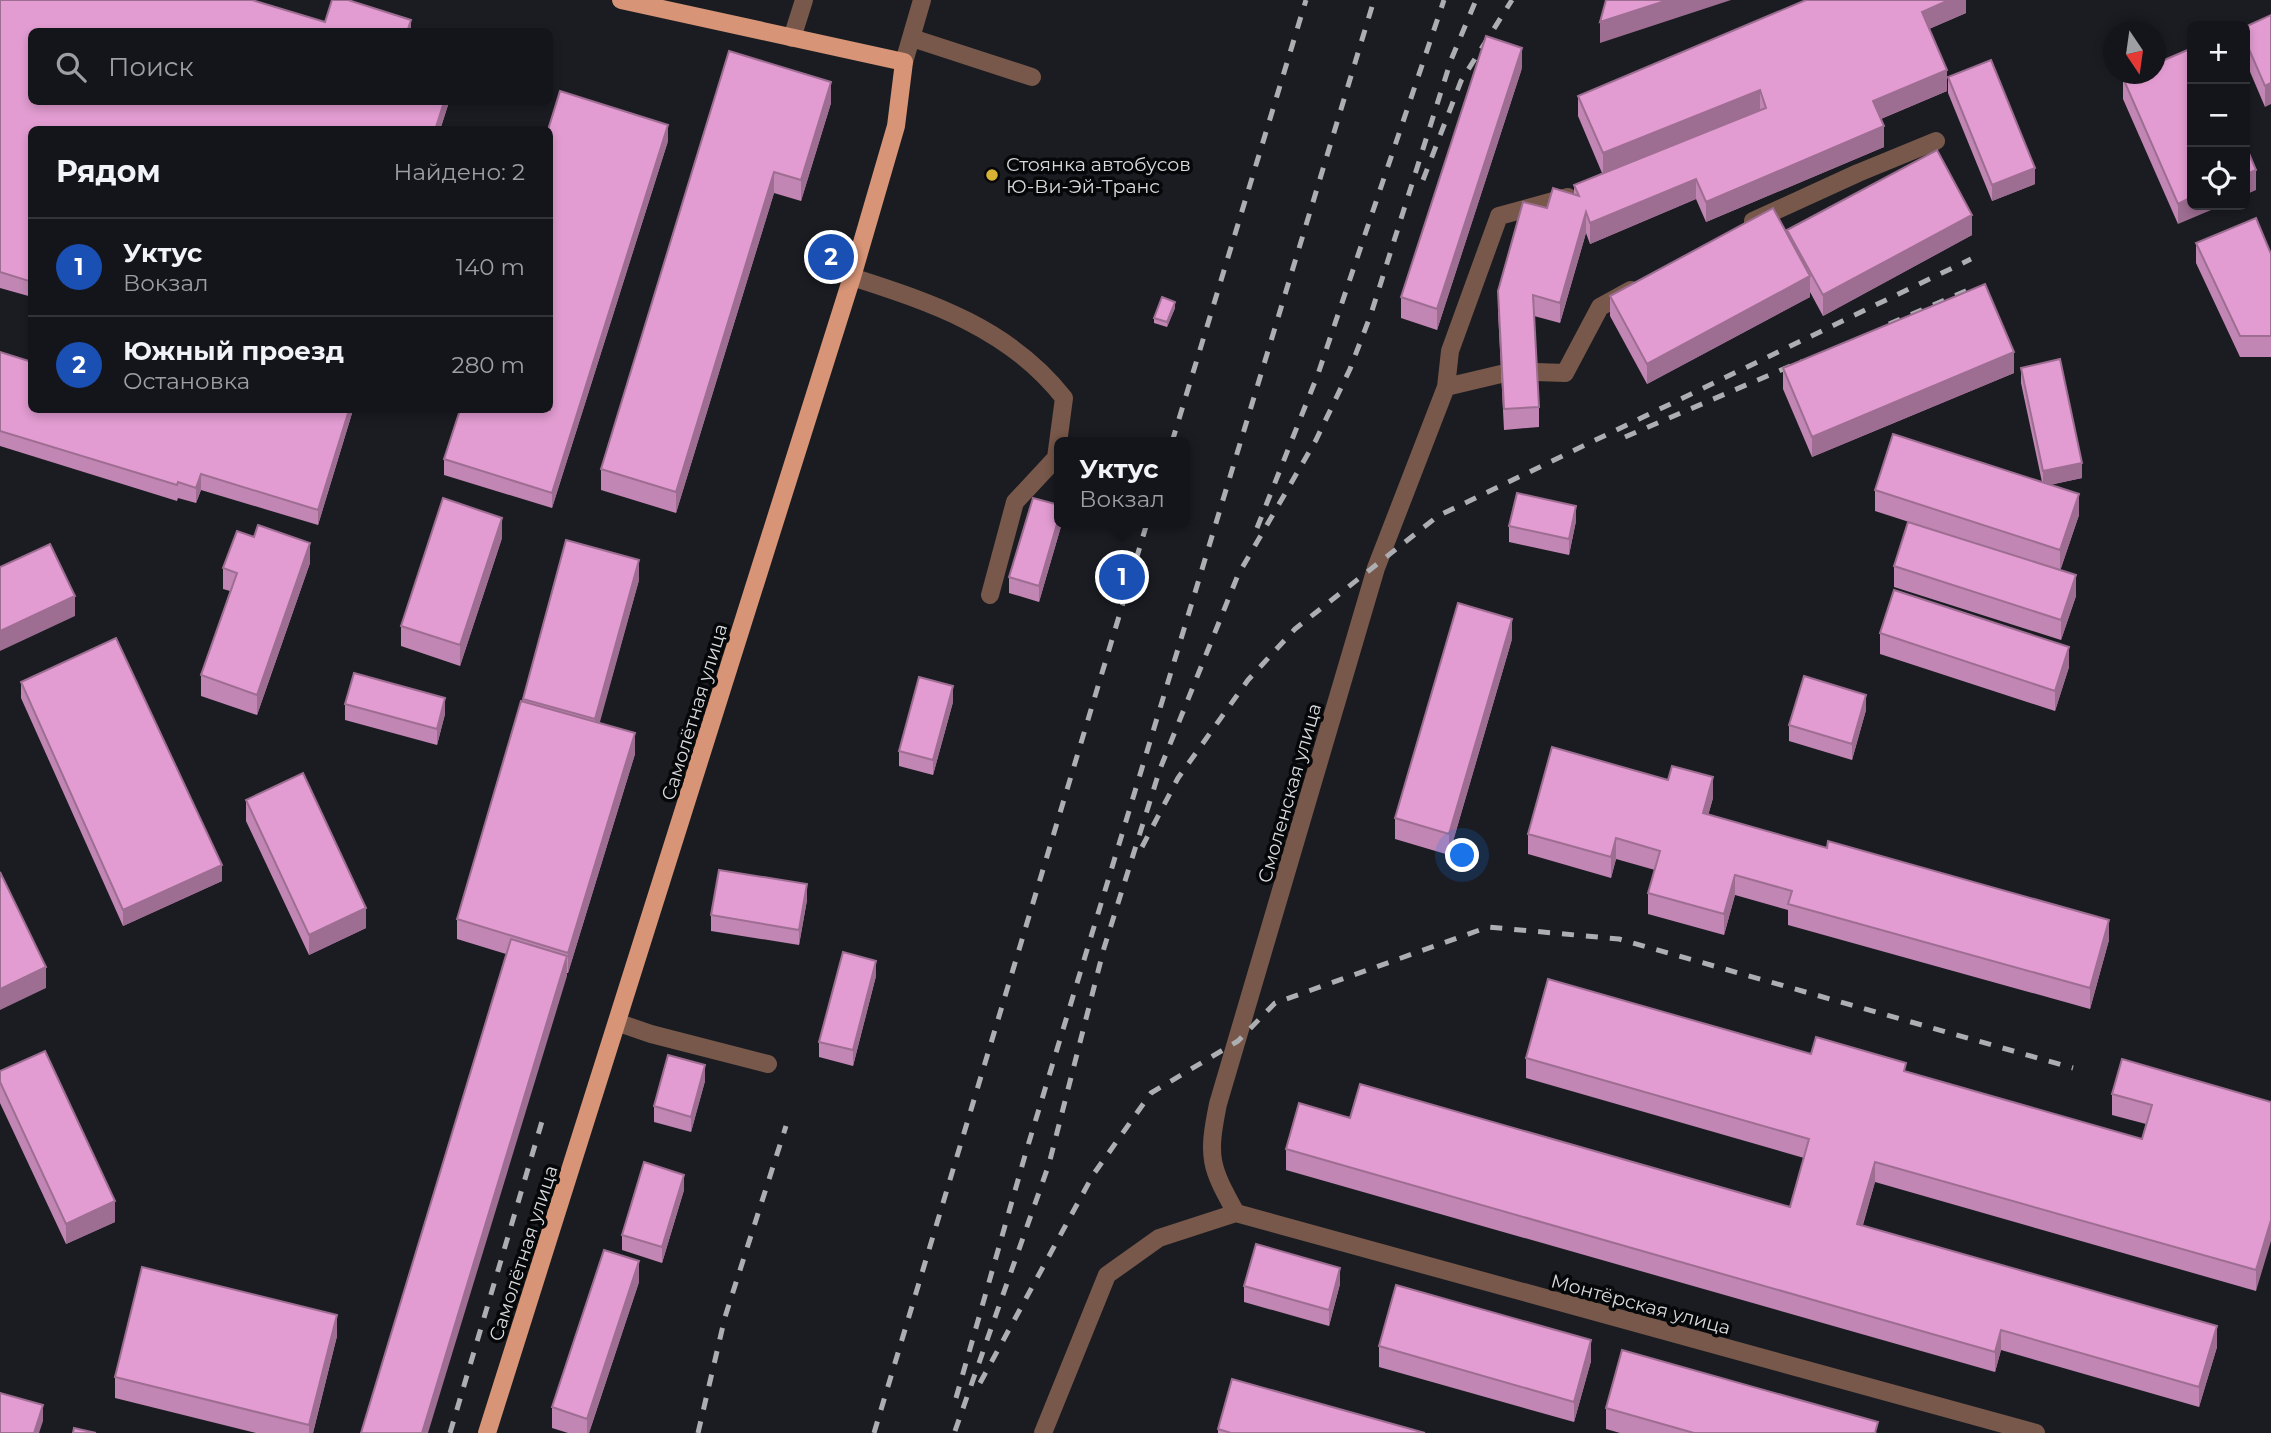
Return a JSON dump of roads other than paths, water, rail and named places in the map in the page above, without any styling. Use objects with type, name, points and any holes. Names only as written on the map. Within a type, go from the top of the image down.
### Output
[{"type":"main road","points":[[621,0],[904,62]]},
{"type":"main road","name":"Самолётная улица","points":[[487,1433],[619,1023],[852,277],[896,126],[904,62]]},
{"type":"street","points":[[792,38],[804,0]]},
{"type":"street","name":"Самолётная улица","points":[[904,62],[922,0]]},
{"type":"street","points":[[912,38],[1032,76]]},
{"type":"street","points":[[1743,228],[1858,173],[1936,141]]},
{"type":"street","name":"Смоленская улица","points":[[1236,1213],[1212,1170],[1212,1135],[1218,1104],[1376,568],[1446,387],[1450,351],[1499,216],[1585,191]]},
{"type":"street","points":[[852,277],[915,298],[979,326],[1011,345],[1042,370],[1064,398],[1059,437]]},
{"type":"street","points":[[1536,372],[1565,373],[1600,307],[1644,283]]},
{"type":"street","points":[[1446,387],[1502,374]]},
{"type":"street","points":[[990,595],[1015,502],[1054,460]]},
{"type":"street","points":[[619,1023],[651,1034],[768,1064]]},
{"type":"street","points":[[1043,1433],[1107,1275],[1159,1238],[1236,1213]]},
{"type":"street","name":"Монтёрская улица","points":[[1236,1213],[2036,1433]]},
{"type":"railway","points":[[1174,437],[1306,0]]},
{"type":"railway","points":[[956,1398],[1026,1152],[1374,0]]},
{"type":"railway","points":[[1257,528],[1318,374],[1444,0]]},
{"type":"railway","points":[[955,1431],[1049,1164],[1104,948],[1160,769],[1238,575],[1316,440],[1350,369],[1371,314],[1451,60],[1476,0]]},
{"type":"railway","points":[[1423,180],[1461,81],[1512,0]]},
{"type":"railway","points":[[1142,847],[1178,778],[1248,680],[1295,629],[1438,516],[1971,259]]},
{"type":"railway","points":[[1889,324],[1973,288]]},
{"type":"railway","points":[[1625,437],[1802,361]]},
{"type":"railway","points":[[874,1433],[1146,528]]},
{"type":"railway","points":[[980,1383],[1093,1175],[1151,1093],[1238,1041],[1275,1003],[1488,927],[1619,939],[2073,1068]]},
{"type":"railway","points":[[450,1433],[543,1118]]},
{"type":"railway","points":[[698,1433],[725,1317],[786,1126]]},
{"type":"place","name":"Стоянка автобусов Ю-Ви-Эй-Транс","points":[[992,175]]},
{"type":"place","name":"Южный проезд","points":[[831,257]]},
{"type":"place","name":"Уктус","points":[[1122,577]]}]
